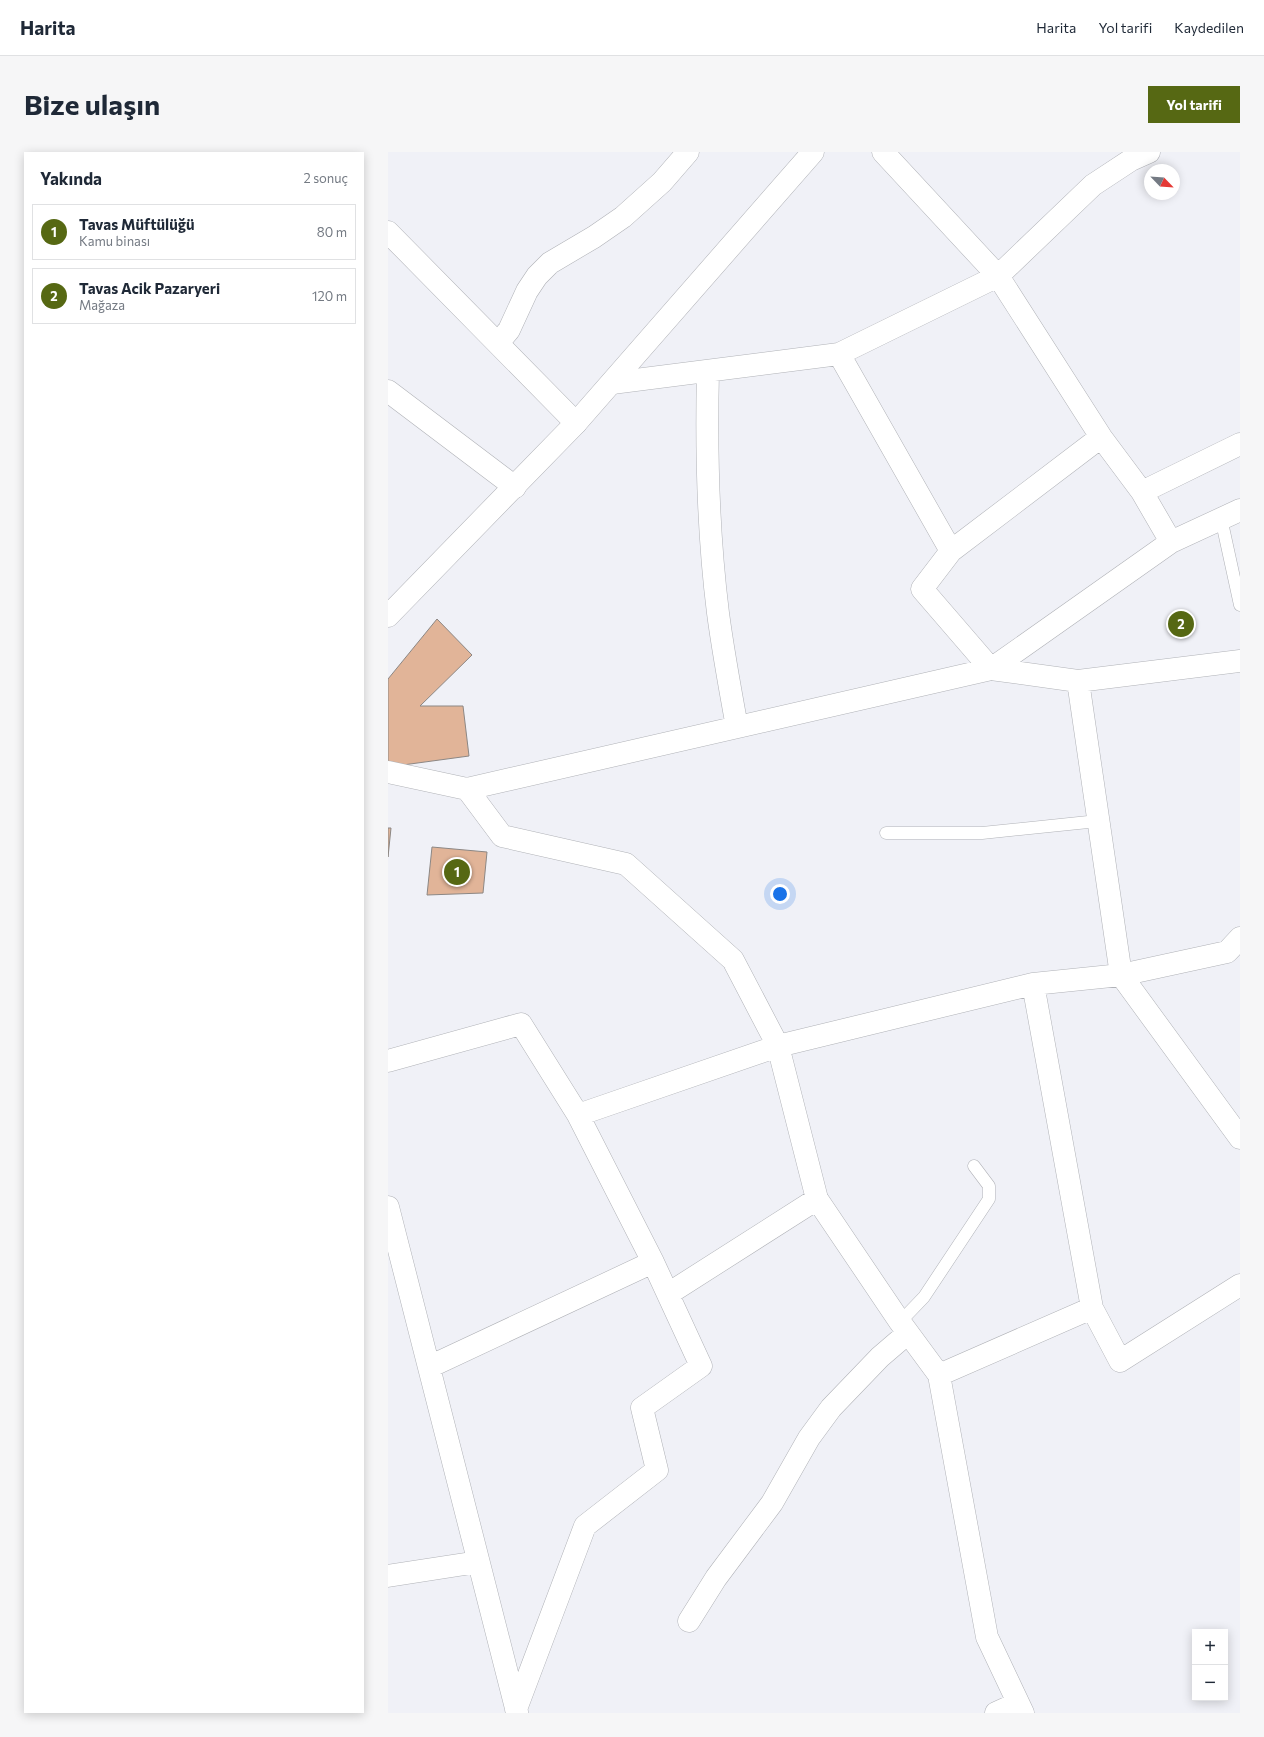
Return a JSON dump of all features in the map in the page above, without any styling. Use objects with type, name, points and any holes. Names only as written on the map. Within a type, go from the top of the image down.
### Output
[{"type":"street","points":[[498,343],[509,330],[527,291],[537,276],[555,260],[594,237],[623,217],[652,191],[688,152]]},
{"type":"street","points":[[388,616],[576,423],[813,152]]},
{"type":"street","points":[[883,152],[998,276],[1101,437],[1142,492],[1171,542]]},
{"type":"street","points":[[612,383],[839,354],[998,276],[1093,185],[1135,155]]},
{"type":"street","points":[[388,232],[576,423]]},
{"type":"street","points":[[839,354],[951,551]]},
{"type":"street","points":[[708,371],[708,471],[712,555],[718,613],[737,727]]},
{"type":"street","points":[[388,391],[515,486]]},
{"type":"street","points":[[991,669],[922,589],[951,551],[1101,437]]},
{"type":"street","points":[[1142,492],[1240,444]]},
{"type":"street","points":[[991,669],[1171,542],[1231,514]]},
{"type":"street","points":[[388,772],[467,789],[991,669],[1078,681],[1240,662]]},
{"type":"street","points":[[1078,681],[1121,975],[1240,1138]]},
{"type":"street","points":[[467,789],[502,836],[626,864],[732,960],[778,1046],[817,1199],[904,1328],[939,1375],[987,1637],[1021,1708],[996,1713]]},
{"type":"street","points":[[578,1114],[778,1046],[1033,984],[1121,975],[1236,951]]},
{"type":"street","points":[[1033,984],[1092,1308],[1120,1361],[1240,1285]]},
{"type":"street","points":[[388,1061],[521,1024],[578,1114],[653,1262],[701,1366],[642,1408],[657,1470],[585,1526],[516,1711]]},
{"type":"street","points":[[668,1294],[817,1199]]},
{"type":"street","points":[[388,1207],[516,1711]]},
{"type":"street","points":[[429,1367],[653,1262]]},
{"type":"street","points":[[939,1375],[1092,1308]]},
{"type":"street","points":[[689,1621],[716,1578],[772,1503],[809,1438],[831,1408],[904,1328]]},
{"type":"street","points":[[388,1576],[478,1562]]},
{"type":"lane","points":[[1231,514],[1240,605]]},
{"type":"lane","points":[[886,833],[982,833],[1098,821]]},
{"type":"lane","points":[[904,1328],[989,1199],[989,1186],[974,1166]]},
{"type":"building","points":[[437,619],[472,655],[420,706],[463,706],[469,756],[388,767],[388,679]]},
{"type":"building","points":[[388,828],[391,828],[388,857]]},
{"type":"building","points":[[432,847],[487,852],[483,893],[427,895]]},
{"type":"place","name":"Tavas Acik Pazaryeri","points":[[1181,624]]},
{"type":"place","name":"Tavas Müftülüğü","points":[[457,872]]}]
